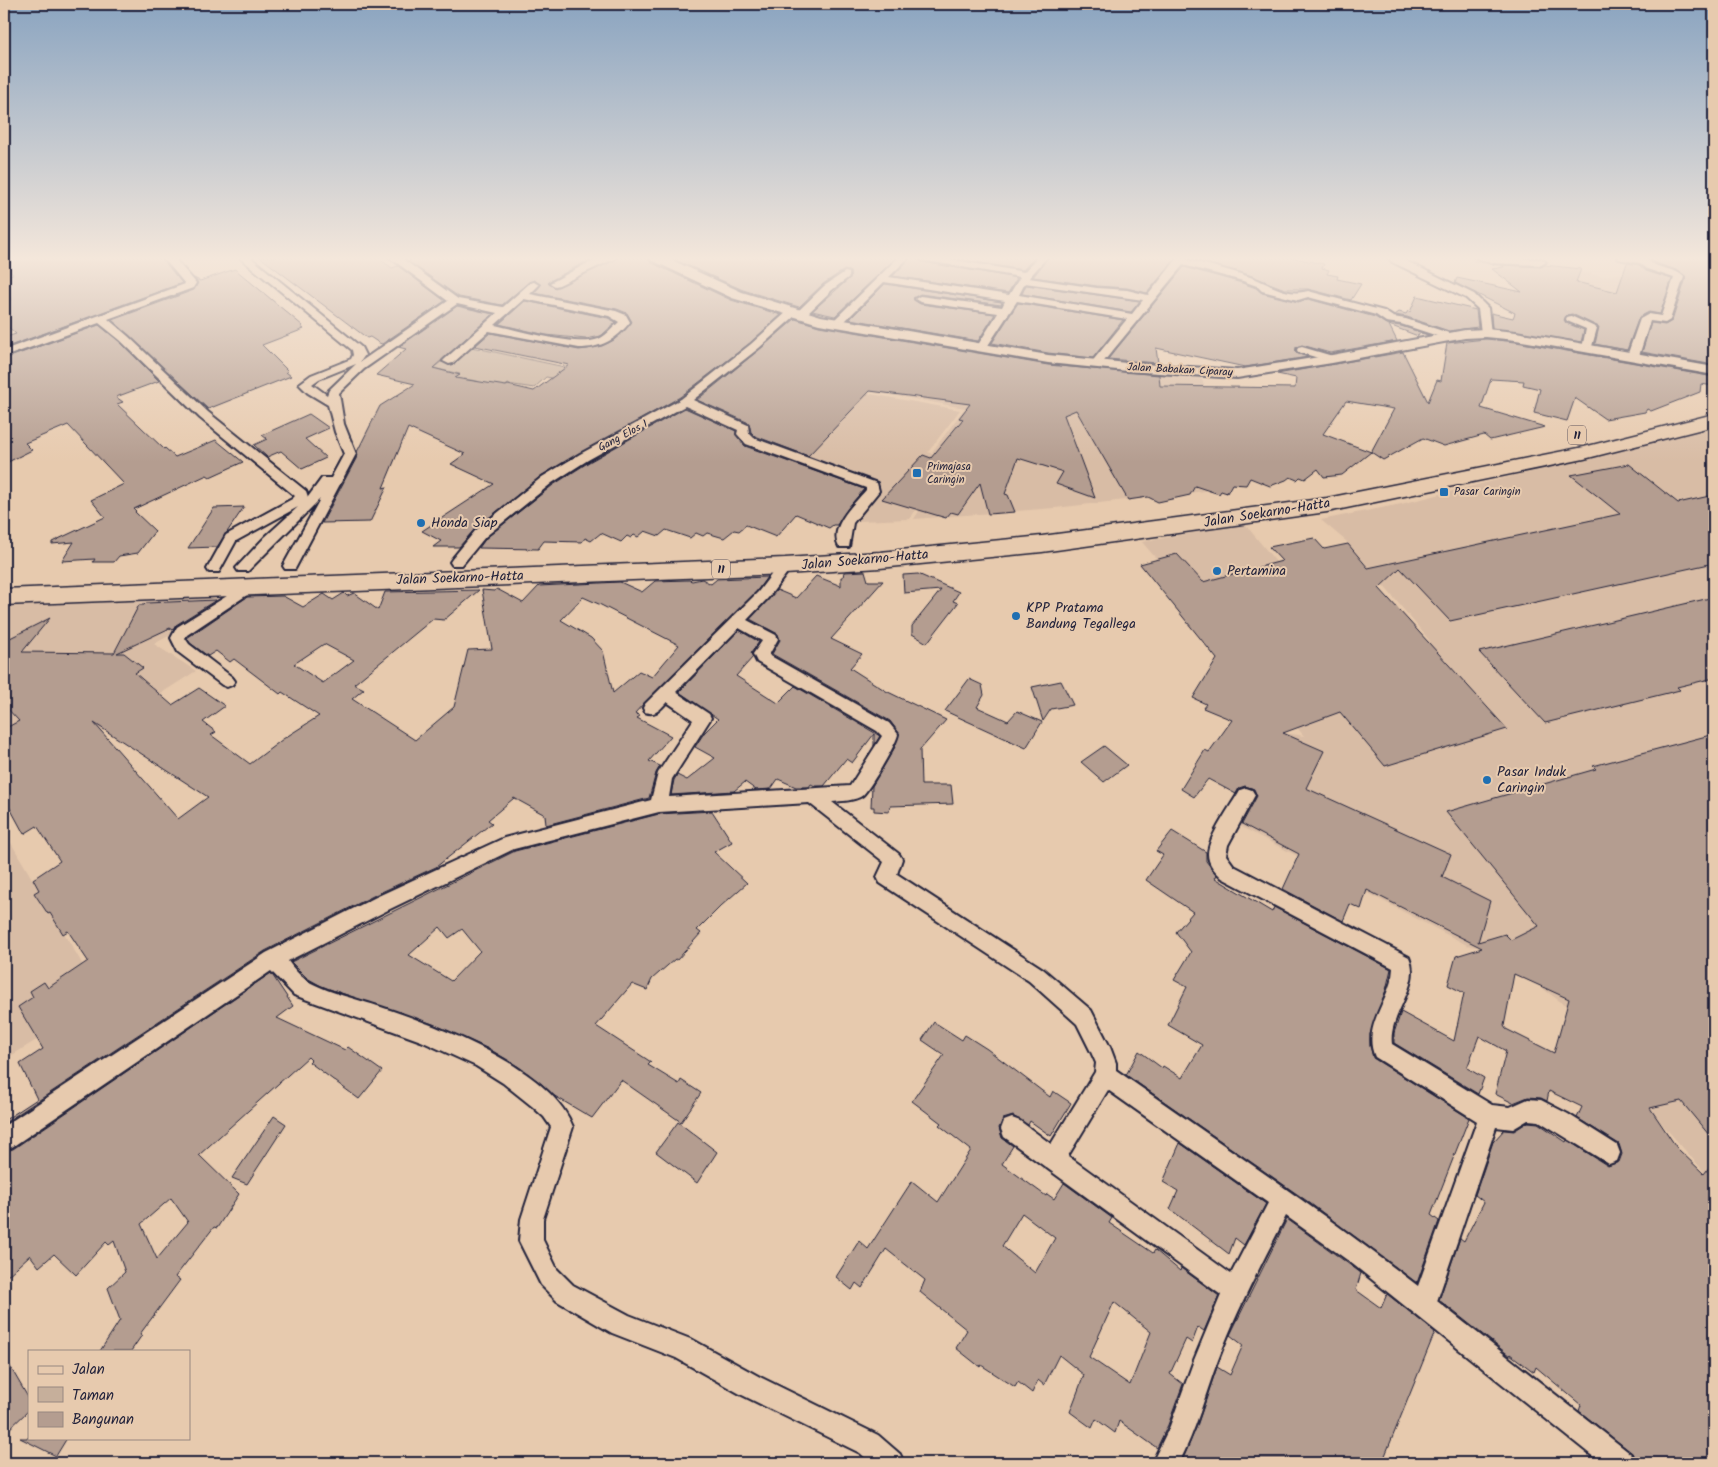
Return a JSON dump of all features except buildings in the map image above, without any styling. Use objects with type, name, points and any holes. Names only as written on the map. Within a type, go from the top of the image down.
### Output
[{"type":"highway","name":"Jalan Soekarno-Hatta","points":[[4,578],[214,569],[247,577],[290,566],[679,554],[975,535],[1296,493],[1657,419],[1714,403]]},
{"type":"highway","name":"Jalan Soekarno-Hatta","points":[[4,597],[247,577],[785,566],[880,560],[1042,544],[1318,506],[1584,454],[1714,420]]},
{"type":"street","points":[[4,354],[83,325]]},
{"type":"street","points":[[109,325],[204,415],[301,494],[302,498],[297,502],[231,538],[214,569]]},
{"type":"street","points":[[329,325],[357,349],[358,355],[355,361],[315,377],[305,384],[312,391],[333,403]]},
{"type":"street","points":[[290,566],[350,454],[345,446],[333,403],[333,392],[360,367],[419,325]]},
{"type":"street","points":[[449,361],[487,327],[579,345],[594,345],[604,342],[621,325]]},
{"type":"street","name":"Gang Elos 1","points":[[457,562],[480,534],[547,480],[685,401],[781,325]]},
{"type":"street","name":"Jalan Babakan Ciparay","points":[[845,325],[980,348],[1096,364],[1180,372],[1237,374],[1486,332],[1714,371]]},
{"type":"street","points":[[980,348],[996,325]]},
{"type":"street","points":[[1096,364],[1127,325]]},
{"type":"street","points":[[1415,325],[1450,337]]},
{"type":"street","points":[[1485,325],[1486,332]]},
{"type":"street","points":[[1586,325],[1592,328],[1587,348]]},
{"type":"street","points":[[1634,356],[1643,325]]},
{"type":"street","points":[[1302,350],[1332,359]]},
{"type":"street","points":[[685,401],[744,428],[743,434],[750,441],[872,486],[873,491],[846,522],[844,544]]},
{"type":"street","points":[[227,681],[183,648],[178,638],[182,631],[247,577],[278,532],[303,512],[316,498],[345,446]]},
{"type":"street","points":[[651,708],[764,595],[785,566]]},
{"type":"street","points":[[4,1139],[273,960],[383,903],[510,843],[659,805],[812,796],[853,793],[856,791],[889,740],[890,734],[883,727],[762,658],[761,654],[771,639],[738,621]]},
{"type":"street","points":[[659,805],[664,778],[703,718],[666,693]]},
{"type":"street","points":[[1246,795],[1219,844],[1217,855],[1220,864],[1228,872],[1402,962],[1403,967],[1396,991],[1382,1029],[1380,1044],[1382,1050],[1489,1116],[1512,1118],[1520,1112],[1528,1110],[1540,1111],[1568,1126],[1609,1153]]},
{"type":"street","points":[[812,796],[893,859],[892,866],[886,877],[1036,975],[1084,1018],[1100,1047],[1106,1063],[1105,1075],[1054,1160]]},
{"type":"street","points":[[273,960],[292,982],[301,988],[462,1048],[516,1077],[559,1117],[562,1127],[532,1219],[532,1241],[549,1277],[565,1292],[621,1324],[684,1349],[751,1386],[869,1444],[891,1463]]},
{"type":"street","points":[[1105,1075],[1358,1254],[1622,1463]]},
{"type":"street","points":[[1423,1305],[1489,1116]]},
{"type":"street","points":[[1012,1130],[1235,1291]]},
{"type":"street","points":[[1165,1463],[1181,1432],[1206,1360],[1235,1291],[1282,1199]]},
{"type":"shaded area","points":[[628,325],[677,336],[691,325],[858,325],[938,344],[1200,374],[1215,417],[1220,469],[1205,491],[1055,508],[914,519],[950,462],[932,452],[965,408],[829,384],[831,387],[960,410],[928,452],[946,461],[910,519],[833,522],[868,485],[776,447],[812,408],[733,391],[711,380],[736,358],[693,343],[602,347]]},
{"type":"shaded area","name":"Pasar Induk Caringin","points":[[1714,426],[1714,1183],[1625,1082],[1565,1005],[1483,945],[1475,947],[1467,945],[1234,823],[1286,733],[1304,736],[1240,659],[1370,628],[1430,641],[1347,542],[1321,520],[1401,504]]},
{"type":"shaded area","points":[[1244,523],[1332,630],[1239,655],[1142,542]]},
{"type":"shaded area","points":[[248,592],[154,644],[196,671],[4,793],[4,604]]},
{"type":"shaded area","points":[[4,831],[103,999],[4,1060]]},
{"type":"green space","points":[[471,347],[579,370],[563,380],[546,377],[534,388],[508,384],[498,392],[477,381],[464,379],[456,386],[449,385],[460,374],[433,368],[441,362],[451,364]]},
{"type":"place","name":"Primajasa Caringin","points":[[917,473]]},
{"type":"place","name":"Pasar Caringin","points":[[1444,492]]},
{"type":"place","name":"Honda Siap","points":[[421,523]]},
{"type":"place","name":"Pertamina","points":[[1217,571]]},
{"type":"place","name":"KPP Pratama Bandung Tegallega","points":[[1016,616]]},
{"type":"place","name":"Pasar Induk Caringin","points":[[1487,780]]}]
